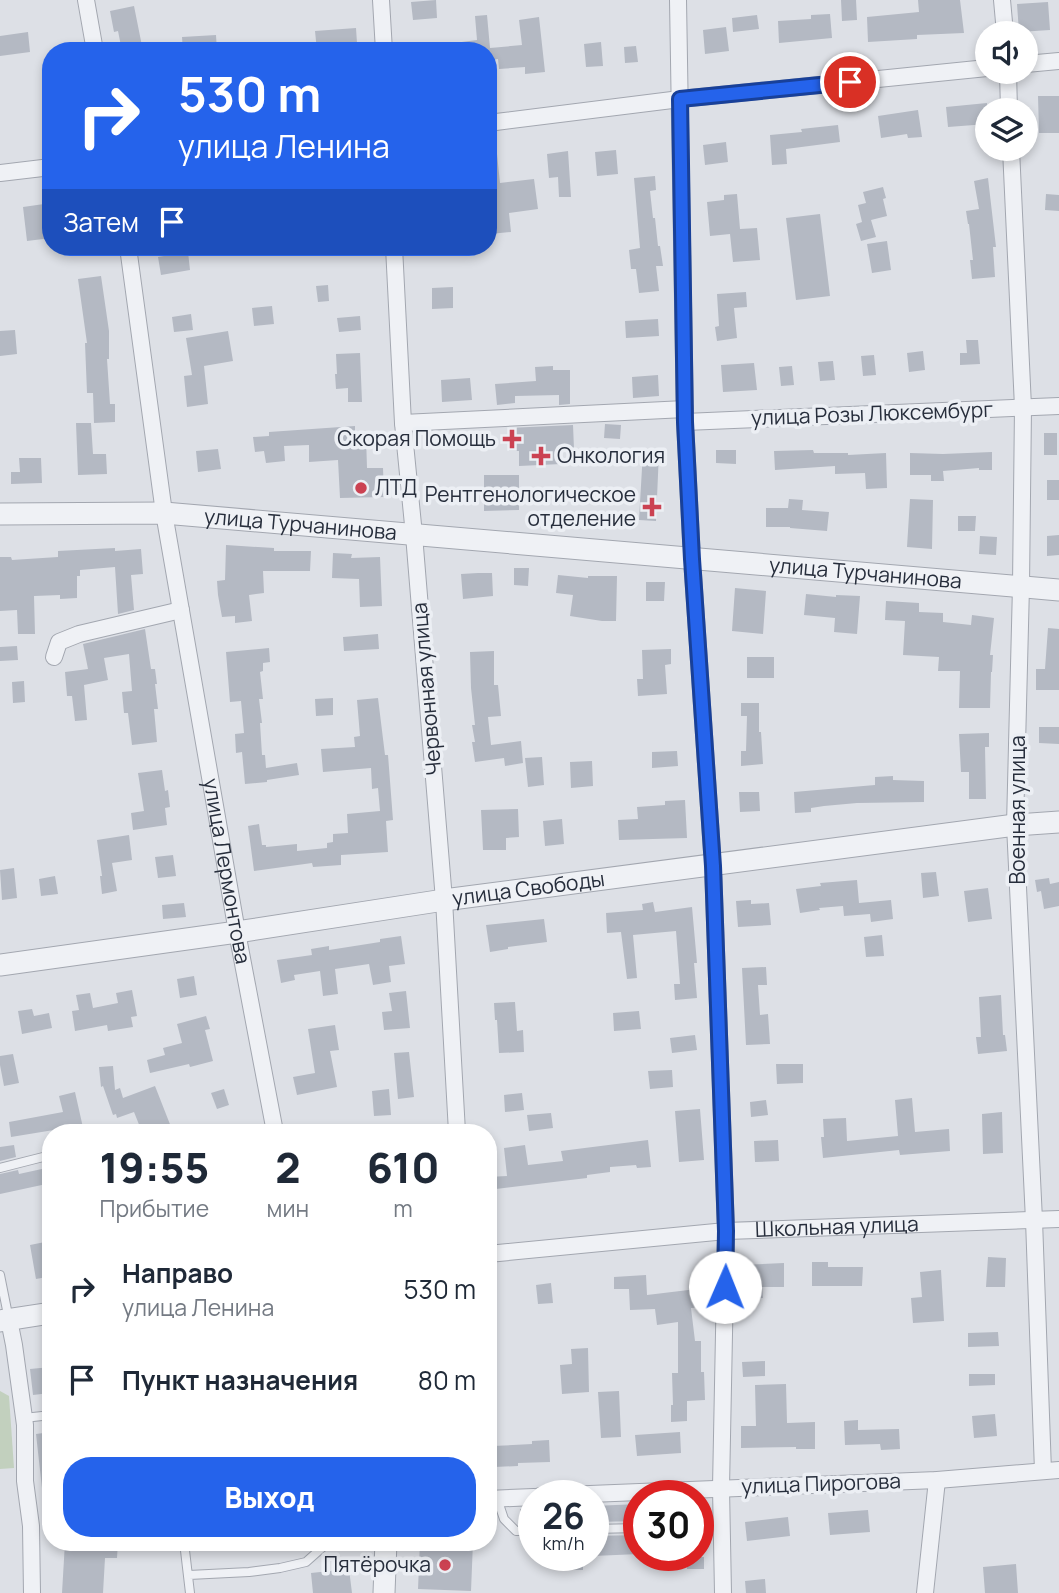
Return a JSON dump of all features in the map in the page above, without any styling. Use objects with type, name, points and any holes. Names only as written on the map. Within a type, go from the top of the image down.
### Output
[{"type":"street","points":[[86,0],[93,42]]},
{"type":"street","points":[[381,0],[383,42]]},
{"type":"street","points":[[678,0],[685,415],[713,866],[726,1231],[721,1488],[723,1593]]},
{"type":"street","points":[[1002,0],[1004,21]]},
{"type":"street","points":[[1038,63],[1059,61]]},
{"type":"street","points":[[497,122],[680,99],[975,69]]},
{"type":"street","name":"Военная улица","points":[[1012,161],[1023,407],[1015,825],[1044,1461],[1051,1471]]},
{"type":"street","points":[[0,173],[42,168]]},
{"type":"street","name":"улица Лермонтова","points":[[129,256],[164,513],[273,1124]]},
{"type":"street","name":"Червонная улица","points":[[394,256],[403,423],[444,900],[457,1124]]},
{"type":"street","name":"улица Розы Люксембург","points":[[403,423],[1059,406]]},
{"type":"street","name":"улица Турчанинова","points":[[0,514],[164,513],[1059,590]]},
{"type":"street","points":[[54,657],[59,642],[79,634],[181,610]]},
{"type":"street","name":"улица Свободы","points":[[0,965],[444,900],[1015,825],[1059,822]]},
{"type":"street","name":"Школьная улица","points":[[497,1253],[726,1231],[1059,1219]]},
{"type":"street","points":[[32,1593],[24,1418],[14,1345],[4,1320],[42,1314]]},
{"type":"street","name":"улица Пирогова","points":[[609,1493],[937,1480],[1051,1471]]},
{"type":"street","points":[[925,1593],[937,1480]]},
{"type":"street","points":[[497,1498],[518,1497]]},
{"type":"street","points":[[384,1593],[386,1551]]},
{"type":"lane","points":[[0,1168],[42,1157]]},
{"type":"lane","points":[[0,1275],[4,1320]]},
{"type":"lane","points":[[24,1418],[42,1416]]},
{"type":"lane","points":[[497,1506],[504,1519],[518,1531]]},
{"type":"lane","points":[[185,1551],[190,1593]]},
{"type":"lane","points":[[189,1575],[280,1568],[306,1562],[318,1551]]},
{"type":"green space","points":[[0,1391],[9,1396],[14,1468],[0,1469]]},
{"type":"building","points":[[436,0],[437,18],[413,20],[411,2]]},
{"type":"building","points":[[841,0],[856,0],[857,20],[842,21]]},
{"type":"building","points":[[918,0],[960,0],[964,33],[917,35],[917,39],[868,42],[867,17],[919,12]]},
{"type":"building","points":[[1048,2],[1050,30],[1038,31],[1038,21],[1018,21],[1017,4]]},
{"type":"building","points":[[134,6],[141,42],[120,42],[118,31],[114,32],[110,11]]},
{"type":"building","points":[[830,14],[832,38],[779,43],[778,21],[811,19],[811,15]]},
{"type":"building","points":[[487,15],[489,42],[462,42],[477,40],[475,16]]},
{"type":"building","points":[[757,15],[759,29],[733,32],[732,18]]},
{"type":"building","points":[[539,17],[545,72],[525,74],[525,67],[499,69],[497,47],[522,45],[519,20]]},
{"type":"building","points":[[726,27],[729,51],[705,54],[703,30]]},
{"type":"building","points":[[356,28],[357,42],[316,42],[315,31]]},
{"type":"building","points":[[28,32],[30,52],[0,56],[0,36]]},
{"type":"building","points":[[216,35],[216,42],[182,42],[182,37]]},
{"type":"building","points":[[601,42],[603,66],[586,67],[584,44]]},
{"type":"building","points":[[636,46],[638,62],[625,63],[624,47]]},
{"type":"building","points":[[1038,96],[1059,96],[1059,133],[1039,133]]},
{"type":"building","points":[[975,104],[975,125],[948,127],[946,107]]},
{"type":"building","points":[[918,110],[922,137],[908,138],[907,134],[881,138],[878,116]]},
{"type":"building","points":[[838,125],[840,142],[786,149],[787,164],[772,165],[770,135]]},
{"type":"building","points":[[726,142],[728,162],[705,165],[703,145]]},
{"type":"building","points":[[616,150],[618,174],[597,176],[595,152]]},
{"type":"building","points":[[568,151],[571,197],[559,197],[558,177],[549,178],[547,154]]},
{"type":"building","points":[[497,154],[500,183],[534,179],[538,209],[509,213],[511,232],[497,233]]},
{"type":"building","points":[[655,176],[656,190],[650,191],[663,266],[656,266],[659,291],[639,293],[636,269],[631,269],[629,250],[640,248],[634,178]]},
{"type":"building","points":[[988,178],[996,247],[993,247],[995,277],[972,279],[970,260],[973,260],[966,211],[979,209],[974,181]]},
{"type":"building","points":[[883,187],[887,216],[871,220],[876,237],[861,241],[856,224],[862,222],[858,205],[866,203],[863,192]]},
{"type":"building","points":[[737,194],[740,229],[757,228],[760,260],[733,262],[730,234],[710,236],[707,202],[724,200],[724,195]]},
{"type":"building","points":[[1046,194],[1059,195],[1059,211],[1045,210]]},
{"type":"building","points":[[42,204],[42,239],[27,241],[23,207]]},
{"type":"building","points":[[820,214],[830,296],[796,300],[786,218]]},
{"type":"building","points":[[887,241],[891,270],[872,273],[867,244]]},
{"type":"building","points":[[188,256],[190,270],[161,275],[158,257]]},
{"type":"building","points":[[101,276],[109,331],[107,359],[110,404],[115,404],[115,422],[94,423],[93,393],[87,393],[87,343],[78,279]]},
{"type":"building","points":[[328,285],[329,301],[318,302],[316,286]]},
{"type":"building","points":[[453,287],[453,308],[432,309],[432,288]]},
{"type":"building","points":[[746,292],[747,307],[734,308],[737,338],[717,341],[717,294]]},
{"type":"building","points":[[272,306],[274,324],[254,326],[252,308]]},
{"type":"building","points":[[191,314],[193,330],[174,332],[172,317]]},
{"type":"building","points":[[360,316],[361,330],[339,332],[337,318]]},
{"type":"building","points":[[658,319],[659,336],[626,338],[625,321]]},
{"type":"building","points":[[15,330],[17,354],[0,356],[0,331]]},
{"type":"building","points":[[228,331],[233,361],[204,366],[208,404],[187,407],[184,376],[192,375],[186,338]]},
{"type":"building","points":[[966,340],[978,340],[980,364],[960,365],[960,353],[967,353]]},
{"type":"building","points":[[923,351],[925,370],[909,372],[907,353]]},
{"type":"building","points":[[360,353],[362,402],[348,402],[348,388],[336,389],[336,354]]},
{"type":"building","points":[[874,355],[876,375],[863,376],[861,356]]},
{"type":"building","points":[[833,361],[835,380],[820,381],[818,362]]},
{"type":"building","points":[[754,363],[757,390],[723,392],[721,365]]},
{"type":"building","points":[[553,366],[553,370],[570,370],[570,404],[559,405],[559,395],[515,396],[515,403],[497,405],[495,384],[536,381],[535,367]]},
{"type":"building","points":[[792,366],[794,385],[781,386],[779,367]]},
{"type":"building","points":[[658,375],[659,396],[633,398],[632,377]]},
{"type":"building","points":[[470,378],[472,400],[442,402],[441,380]]},
{"type":"building","points":[[76,423],[91,423],[93,454],[106,454],[107,474],[78,475]]},
{"type":"building","points":[[605,424],[621,425],[620,439],[604,438]]},
{"type":"building","points":[[573,425],[574,449],[561,450],[561,464],[519,466],[519,451],[509,451],[508,428]]},
{"type":"building","points":[[355,426],[355,437],[366,436],[367,468],[383,468],[384,497],[340,498],[338,460],[309,462],[309,445],[284,446],[285,461],[266,463],[264,451],[255,452],[253,437],[269,436],[269,432]]},
{"type":"building","points":[[1044,433],[1057,433],[1057,455],[1044,455]]},
{"type":"building","points":[[218,449],[221,469],[198,472],[196,451]]},
{"type":"building","points":[[716,450],[736,450],[736,464],[716,463]]},
{"type":"building","points":[[813,450],[814,453],[848,455],[886,453],[887,488],[866,489],[865,473],[835,474],[835,466],[775,470],[774,451]]},
{"type":"building","points":[[643,451],[659,452],[656,521],[639,520]]},
{"type":"building","points":[[992,452],[992,470],[979,468],[943,471],[944,481],[931,481],[931,475],[910,475],[910,453]]},
{"type":"building","points":[[19,458],[41,458],[42,483],[11,484],[11,472],[20,472]]},
{"type":"building","points":[[484,475],[519,475],[519,510],[484,511]]},
{"type":"building","points":[[1047,480],[1059,480],[1059,500],[1047,500]]},
{"type":"building","points":[[789,499],[803,500],[802,510],[829,512],[827,531],[766,527],[766,508],[788,508]]},
{"type":"building","points":[[910,499],[933,500],[932,549],[907,547]]},
{"type":"building","points":[[958,516],[976,516],[975,531],[958,531]]},
{"type":"building","points":[[1059,535],[1059,555],[1047,556],[1047,536]]},
{"type":"building","points":[[980,536],[997,537],[996,555],[979,554]]},
{"type":"building","points":[[226,545],[274,548],[274,551],[311,551],[310,571],[263,571],[264,593],[249,595],[252,621],[235,623],[235,616],[222,617],[218,595],[217,581],[225,580]]},
{"type":"building","points":[[115,548],[115,551],[141,549],[143,574],[131,575],[134,610],[118,614],[115,567],[80,570],[80,576],[77,576],[77,598],[60,599],[60,595],[34,596],[35,634],[18,634],[17,610],[0,611],[0,557],[11,557],[12,560],[58,557],[58,551]]},
{"type":"building","points":[[333,553],[352,554],[351,558],[380,557],[382,606],[360,607],[359,579],[332,578]]},
{"type":"building","points":[[514,568],[529,568],[528,586],[514,585]]},
{"type":"building","points":[[492,573],[493,596],[463,599],[461,574]]},
{"type":"building","points":[[558,575],[588,578],[617,576],[616,621],[570,616],[573,595],[556,593]]},
{"type":"building","points":[[646,582],[665,582],[664,601],[646,601]]},
{"type":"building","points":[[735,588],[766,591],[763,634],[732,631]]},
{"type":"building","points":[[806,594],[860,596],[857,634],[834,632],[835,618],[804,615]]},
{"type":"building","points":[[886,601],[919,603],[919,612],[943,613],[943,622],[971,625],[972,615],[994,618],[990,655],[993,655],[990,708],[959,708],[960,671],[938,671],[939,657],[903,655],[905,621],[885,620]]},
{"type":"building","points":[[1048,628],[1059,629],[1059,690],[1036,690],[1036,669],[1045,669]]},
{"type":"building","points":[[145,629],[151,669],[155,669],[157,684],[158,709],[154,709],[157,742],[132,745],[122,692],[132,691],[129,654],[104,658],[108,680],[84,685],[87,720],[75,721],[72,696],[67,696],[65,672],[88,669],[83,644]]},
{"type":"building","points":[[378,634],[379,649],[344,651],[343,637]]},
{"type":"building","points":[[17,646],[18,660],[0,661],[0,647]]},
{"type":"building","points":[[269,648],[270,662],[263,663],[263,671],[260,672],[263,699],[259,699],[262,755],[265,755],[266,768],[297,763],[299,775],[245,784],[242,752],[236,753],[235,734],[244,733],[241,701],[230,702],[226,652]]},
{"type":"building","points":[[671,649],[671,664],[665,665],[667,694],[638,696],[637,679],[643,679],[642,650]]},
{"type":"building","points":[[494,651],[494,685],[498,685],[501,716],[488,717],[491,745],[521,741],[523,763],[505,766],[504,758],[475,762],[470,652]]},
{"type":"building","points":[[747,657],[774,657],[774,678],[747,678]]},
{"type":"building","points":[[24,681],[25,702],[13,703],[12,682]]},
{"type":"building","points":[[333,698],[333,715],[316,716],[315,699]]},
{"type":"building","points":[[378,698],[385,755],[388,755],[393,820],[386,821],[388,852],[341,855],[341,865],[313,867],[312,863],[254,871],[248,826],[259,824],[262,845],[266,847],[297,844],[297,851],[327,848],[327,843],[333,842],[333,834],[348,833],[347,814],[380,811],[378,788],[372,789],[371,768],[323,772],[321,749],[355,747],[354,737],[360,736],[357,700]]},
{"type":"building","points":[[741,703],[759,703],[763,764],[741,766],[741,751],[746,751],[747,716],[741,716]]},
{"type":"building","points":[[1039,727],[1059,727],[1059,744],[1039,743]]},
{"type":"building","points":[[989,733],[989,747],[985,747],[986,799],[969,799],[969,772],[961,772],[959,734]]},
{"type":"building","points":[[677,751],[678,766],[652,768],[652,752]]},
{"type":"building","points":[[542,757],[544,785],[528,787],[525,758]]},
{"type":"building","points":[[592,761],[593,786],[571,788],[570,762]]},
{"type":"building","points":[[162,770],[170,807],[165,808],[167,825],[133,830],[131,813],[144,811],[138,773]]},
{"type":"building","points":[[893,776],[893,780],[924,781],[924,802],[857,803],[811,808],[811,812],[795,813],[794,792],[875,785],[875,777]]},
{"type":"building","points":[[739,792],[759,792],[760,811],[740,812]]},
{"type":"building","points":[[685,800],[687,838],[619,840],[618,820],[638,819],[637,807]]},
{"type":"building","points":[[518,809],[519,837],[506,838],[506,850],[483,850],[481,810]]},
{"type":"building","points":[[562,819],[564,844],[545,846],[543,821]]},
{"type":"building","points":[[129,835],[132,860],[112,863],[117,891],[102,894],[97,840]]},
{"type":"building","points":[[173,855],[176,876],[158,878],[155,857]]},
{"type":"building","points":[[14,868],[17,898],[2,900],[0,870]]},
{"type":"building","points":[[936,872],[939,896],[923,898],[921,873]]},
{"type":"building","points":[[55,876],[58,894],[41,896],[39,879]]},
{"type":"building","points":[[1049,878],[1050,884],[1059,882],[1059,906],[1044,909],[1041,891],[1037,892],[1035,880]]},
{"type":"building","points":[[857,880],[859,903],[891,900],[893,919],[871,922],[870,914],[844,916],[843,906],[800,913],[796,889],[821,886],[820,883]]},
{"type":"building","points":[[988,888],[992,919],[968,922],[964,891]]},
{"type":"building","points":[[751,900],[751,904],[769,903],[771,925],[738,927],[736,901]]},
{"type":"building","points":[[653,902],[655,912],[692,907],[697,998],[675,1000],[674,984],[680,984],[676,931],[633,935],[637,978],[627,979],[621,932],[607,933],[606,913],[643,910],[642,904]]},
{"type":"building","points":[[184,903],[186,917],[163,919],[162,905]]},
{"type":"building","points":[[544,919],[547,942],[490,952],[486,925]]},
{"type":"building","points":[[882,935],[884,956],[866,957],[864,937]]},
{"type":"building","points":[[401,936],[405,964],[389,966],[391,982],[373,985],[369,964],[335,969],[338,994],[323,996],[320,971],[294,975],[295,980],[281,983],[277,960],[312,955],[311,949],[329,946],[329,950]]},
{"type":"building","points":[[766,967],[767,985],[758,985],[760,1015],[768,1014],[770,1044],[746,1045],[742,968]]},
{"type":"building","points":[[194,976],[197,995],[180,998],[177,979]]},
{"type":"building","points":[[132,990],[137,1016],[131,1017],[133,1027],[108,1031],[107,1025],[75,1031],[72,1011],[79,1010],[76,995],[90,993],[93,1008],[118,1003],[116,993]]},
{"type":"building","points":[[406,991],[410,1028],[384,1030],[382,1012],[392,1011],[389,993]]},
{"type":"building","points":[[1001,995],[1003,1035],[1007,1051],[978,1054],[976,1037],[981,1037],[979,997]]},
{"type":"building","points":[[515,1002],[517,1031],[523,1030],[524,1052],[499,1053],[494,1003]]},
{"type":"building","points":[[32,1009],[34,1016],[49,1013],[52,1028],[22,1034],[18,1011]]},
{"type":"building","points":[[639,1011],[641,1029],[614,1031],[613,1013]]},
{"type":"building","points":[[206,1016],[210,1029],[205,1030],[213,1061],[150,1073],[147,1060],[165,1055],[163,1048],[182,1043],[177,1024]]},
{"type":"building","points":[[335,1025],[339,1050],[330,1051],[337,1087],[297,1095],[293,1077],[315,1073],[308,1029]]},
{"type":"building","points":[[695,1035],[697,1050],[672,1053],[670,1038]]},
{"type":"building","points":[[409,1052],[414,1097],[398,1099],[394,1053]]},
{"type":"building","points":[[13,1054],[19,1083],[4,1086],[0,1056]]},
{"type":"building","points":[[776,1064],[803,1064],[803,1083],[777,1084]]},
{"type":"building","points":[[113,1066],[115,1090],[120,1088],[123,1098],[155,1086],[170,1124],[139,1124],[134,1112],[117,1118],[116,1114],[113,1115],[103,1086],[101,1087],[99,1067]]},
{"type":"building","points":[[672,1070],[673,1087],[650,1089],[648,1071]]},
{"type":"building","points":[[224,1089],[229,1105],[217,1109],[211,1093]]},
{"type":"building","points":[[389,1089],[391,1115],[374,1116],[372,1091]]},
{"type":"building","points":[[75,1092],[82,1124],[42,1124],[42,1132],[11,1137],[9,1122],[63,1112],[59,1096]]},
{"type":"building","points":[[522,1093],[524,1110],[505,1112],[504,1095]]},
{"type":"building","points":[[912,1098],[915,1132],[949,1129],[950,1151],[900,1155],[899,1150],[823,1158],[823,1119],[846,1118],[847,1141],[898,1136],[895,1100]]},
{"type":"building","points":[[766,1100],[768,1115],[751,1117],[750,1102]]},
{"type":"building","points":[[700,1109],[704,1160],[679,1162],[675,1111]]},
{"type":"building","points":[[1002,1112],[1003,1153],[983,1154],[982,1114]]},
{"type":"building","points":[[551,1113],[553,1128],[529,1131],[527,1115]]},
{"type":"building","points":[[648,1140],[651,1167],[610,1167],[610,1172],[587,1175],[587,1178],[497,1189],[497,1177],[507,1176],[504,1148],[525,1145],[528,1165],[563,1161],[561,1151]]},
{"type":"building","points":[[778,1140],[779,1161],[755,1162],[754,1141]]},
{"type":"building","points":[[14,1145],[16,1157],[0,1161],[0,1147]]},
{"type":"building","points":[[42,1169],[42,1185],[0,1194],[0,1174],[18,1170],[19,1174]]},
{"type":"building","points":[[42,1243],[42,1278],[36,1279],[30,1245]]},
{"type":"building","points":[[988,1257],[1006,1258],[1005,1287],[986,1287]]},
{"type":"building","points":[[812,1262],[828,1262],[828,1267],[863,1267],[862,1286],[812,1286]]},
{"type":"building","points":[[784,1263],[784,1287],[762,1287],[763,1298],[741,1299],[740,1265]]},
{"type":"building","points":[[941,1270],[944,1321],[913,1323],[911,1298],[922,1297],[920,1272]]},
{"type":"building","points":[[646,1275],[647,1295],[705,1288],[706,1307],[691,1308],[695,1341],[701,1341],[705,1400],[687,1401],[687,1421],[671,1422],[672,1373],[678,1373],[678,1322],[657,1325],[655,1309],[630,1310],[629,1289],[614,1289],[614,1277]]},
{"type":"building","points":[[551,1283],[553,1303],[538,1304],[536,1285]]},
{"type":"building","points":[[998,1332],[999,1346],[968,1347],[968,1333]]},
{"type":"building","points":[[588,1348],[589,1392],[562,1394],[560,1365],[572,1364],[571,1349]]},
{"type":"building","points":[[765,1361],[765,1376],[743,1377],[742,1362]]},
{"type":"building","points":[[42,1368],[42,1394],[33,1395],[30,1369]]},
{"type":"building","points":[[969,1374],[995,1374],[995,1385],[969,1386]]},
{"type":"building","points":[[786,1384],[787,1423],[815,1422],[815,1449],[741,1448],[741,1426],[756,1426],[755,1385]]},
{"type":"building","points":[[619,1391],[621,1437],[601,1438],[598,1392]]},
{"type":"building","points":[[995,1414],[997,1436],[974,1438],[972,1416]]},
{"type":"building","points":[[858,1420],[858,1430],[899,1429],[900,1449],[881,1450],[880,1444],[845,1445],[844,1421]]},
{"type":"building","points":[[680,1432],[681,1453],[637,1456],[635,1435]]},
{"type":"building","points":[[42,1433],[42,1488],[36,1434]]},
{"type":"building","points":[[549,1440],[550,1462],[497,1467],[497,1446],[532,1444],[532,1441]]},
{"type":"building","points":[[609,1505],[623,1505],[623,1521],[609,1522]]},
{"type":"building","points":[[868,1510],[870,1532],[830,1535],[828,1513]]},
{"type":"building","points":[[788,1517],[790,1536],[747,1541],[745,1522]]},
{"type":"building","points":[[623,1535],[623,1555],[609,1555],[609,1536]]},
{"type":"building","points":[[64,1551],[117,1551],[117,1558],[105,1558],[103,1593],[62,1593]]},
{"type":"building","name":"Пятёрочка","points":[[420,1551],[473,1551],[471,1591],[418,1589]]},
{"type":"building","points":[[1016,1564],[1018,1593],[985,1593],[983,1567]]},
{"type":"building","points":[[349,1569],[352,1593],[313,1593],[311,1573]]},
{"type":"building","points":[[765,1579],[766,1593],[746,1593],[745,1581]]},
{"type":"place","name":"Скорая Помощь","points":[[512,439]]},
{"type":"place","name":"Онкология","points":[[541,456]]},
{"type":"place","name":"ЛТД","points":[[361,488]]},
{"type":"place","name":"Рентгенологическое отделение","points":[[652,507]]},
{"type":"place","name":"Пятёрочка","points":[[445,1565]]},
{"type":"route","points":[[725,1287],[726,1231],[713,866],[685,422],[680,99],[850,82]]}]
